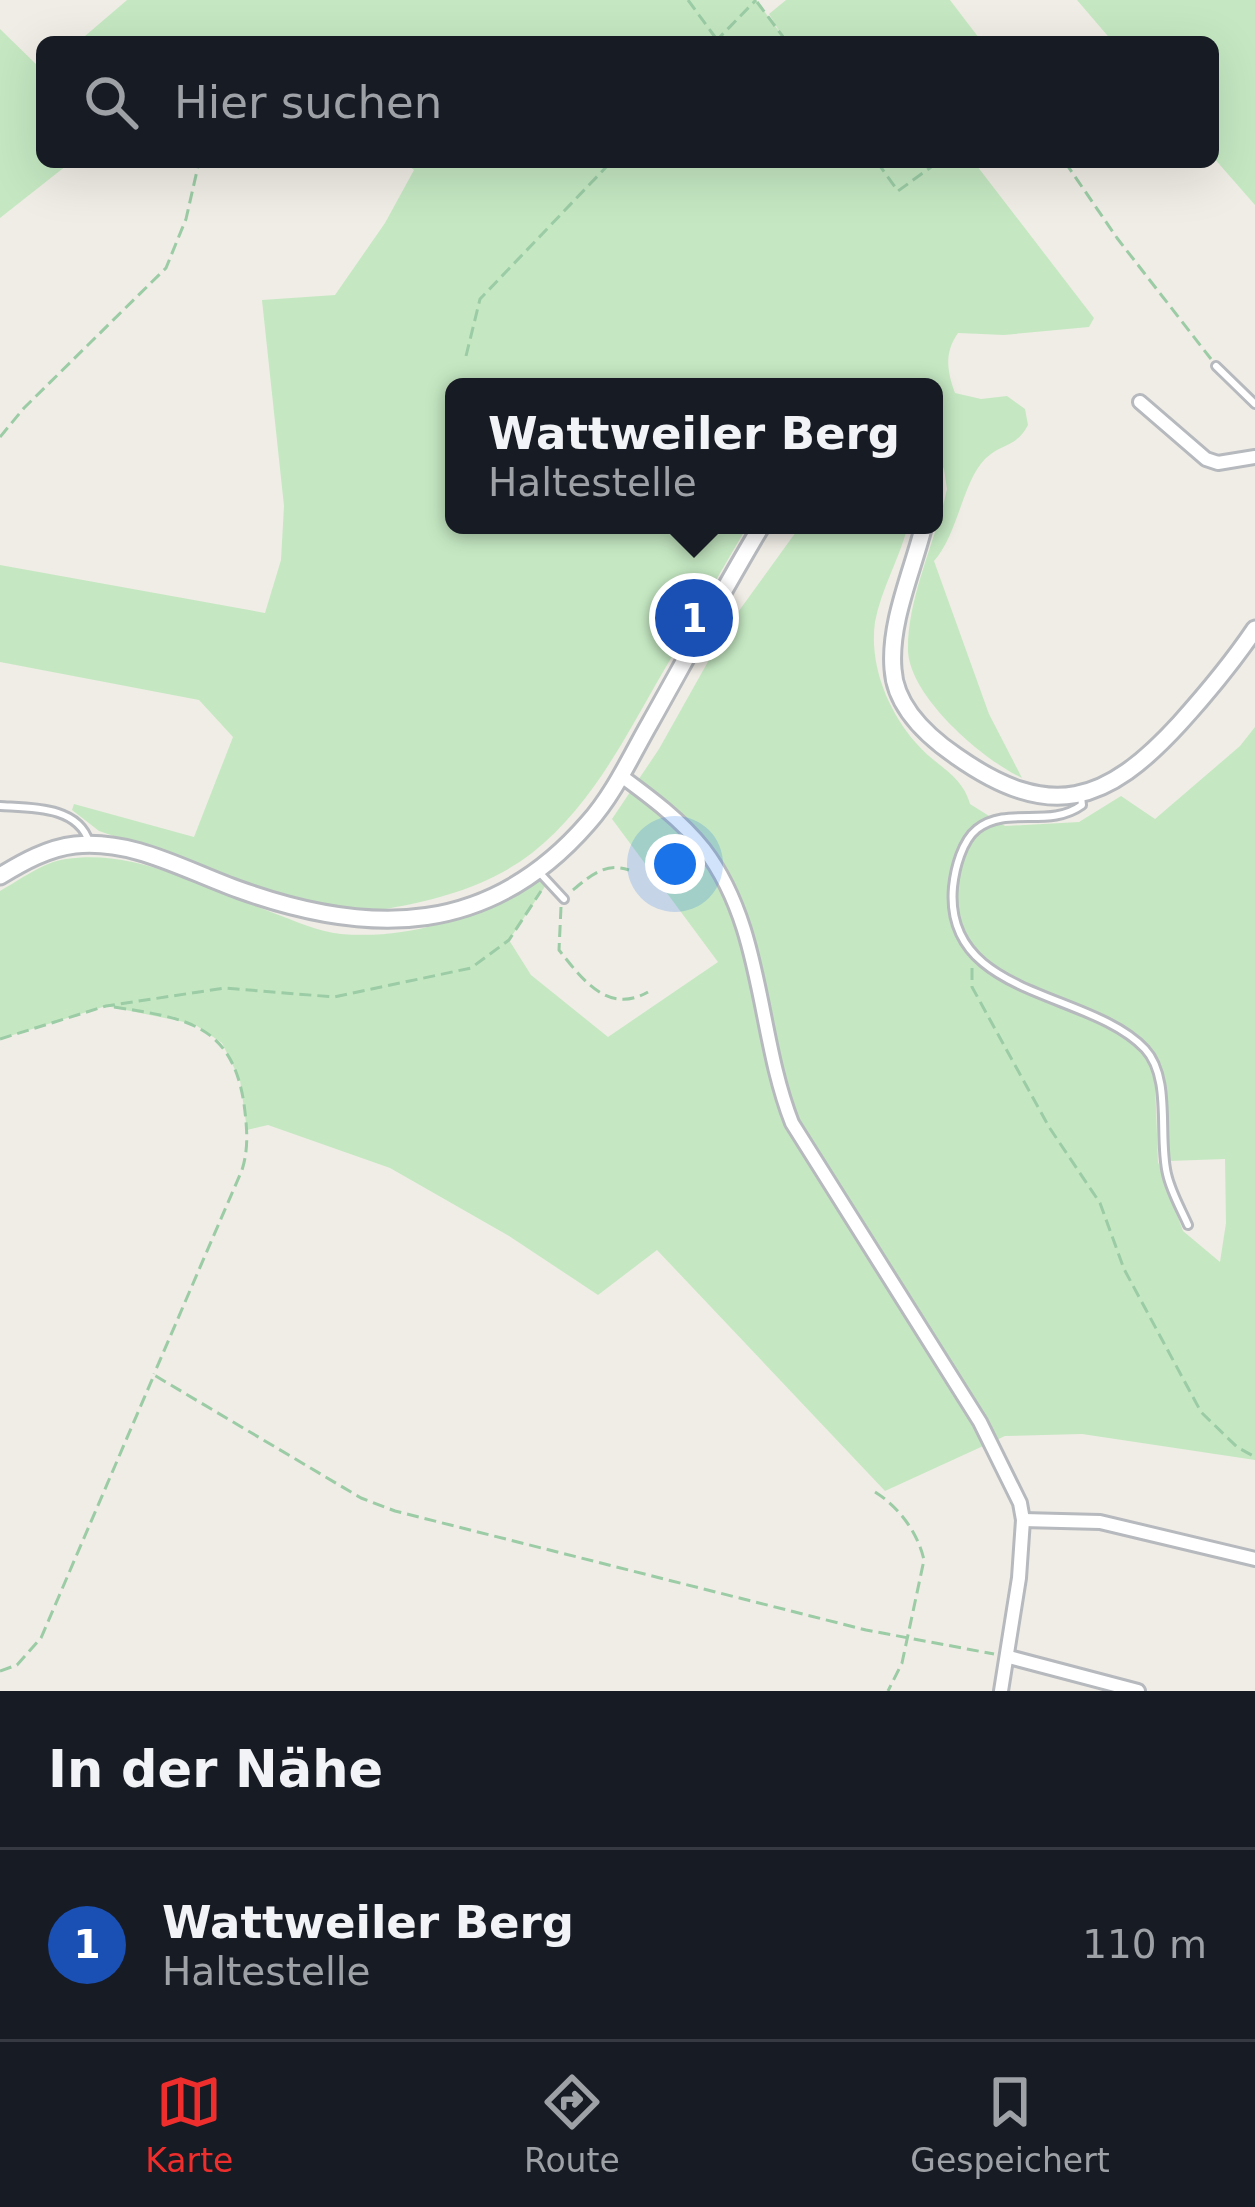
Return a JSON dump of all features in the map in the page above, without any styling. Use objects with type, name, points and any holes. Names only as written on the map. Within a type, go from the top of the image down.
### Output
[{"type":"street","points":[[1139,402],[1206,459],[1219,463],[1255,457]]},
{"type":"street","points":[[0,876],[42,854],[89,845],[132,849],[283,904],[334,918],[376,922],[456,910],[542,876],[589,823],[620,775],[756,534]]},
{"type":"street","points":[[922,534],[895,632],[892,671],[897,691],[941,746],[1001,784],[1039,796],[1081,793],[1113,783],[1139,766],[1216,682],[1255,629]]},
{"type":"street","points":[[620,775],[689,833],[729,890],[755,970],[792,1123],[980,1422],[1020,1503],[1023,1520],[1001,1691]]},
{"type":"street","points":[[1023,1520],[1100,1522],[1255,1559]]},
{"type":"street","points":[[1009,1657],[1138,1691]]},
{"type":"lane","points":[[1216,365],[1255,404]]},
{"type":"lane","points":[[1081,793],[1082,806],[1076,810],[1035,818],[998,816],[971,834],[952,899],[973,953],[985,966],[1109,1025],[1147,1051],[1156,1068],[1167,1178],[1189,1225]]},
{"type":"lane","points":[[0,806],[47,810],[76,820],[89,845]]},
{"type":"lane","points":[[542,876],[564,899]]},
{"type":"path","points":[[688,0],[713,36]]},
{"type":"path","points":[[721,36],[756,0],[783,36]]},
{"type":"path","points":[[0,437],[166,268],[186,219],[198,168]]},
{"type":"path","points":[[466,356],[480,298],[605,168]]},
{"type":"path","points":[[881,168],[898,191],[930,168]]},
{"type":"path","points":[[1069,168],[1216,365]]},
{"type":"path","points":[[629,870],[616,865],[601,869],[564,899],[557,935],[560,950],[602,996],[622,1002],[648,992]]},
{"type":"path","points":[[0,1039],[106,1006],[224,988],[334,997],[471,968],[509,940],[542,876]]},
{"type":"path","points":[[973,953],[972,987],[1049,1127],[1100,1203],[1124,1269],[1201,1412],[1237,1447],[1255,1457]]},
{"type":"path","points":[[0,1671],[16,1665],[40,1638],[248,1152],[240,1080],[222,1043],[194,1024],[106,1006]]},
{"type":"path","points":[[154,1375],[362,1498],[395,1511],[908,1638],[1009,1657]]},
{"type":"path","points":[[875,1492],[904,1519],[921,1545],[923,1575],[898,1676],[888,1691]]},
{"type":"green space","points":[[127,0],[756,0],[781,34],[769,14],[786,0],[950,0],[977,36],[85,36]]},
{"type":"green space","points":[[1077,0],[1255,0],[1255,205],[1219,164],[1219,36],[1108,36]]},
{"type":"green space","points":[[0,29],[36,64],[36,168],[63,168],[0,218]]},
{"type":"green space","points":[[979,168],[1094,318],[1089,327],[1004,335],[958,333],[949,355],[955,393],[981,399],[1007,396],[1025,409],[1028,425],[977,469],[934,561],[989,714],[1022,778],[951,725],[921,688],[908,651],[917,590],[934,534],[943,534],[947,489],[943,378],[445,378],[445,534],[743,534],[617,752],[570,816],[532,853],[497,875],[378,914],[289,897],[99,831],[72,810],[74,804],[194,837],[233,737],[199,700],[0,662],[0,565],[265,613],[281,560],[284,506],[262,300],[335,295],[385,223],[414,170]]},
{"type":"green space","points":[[794,534],[905,534],[875,622],[875,655],[883,687],[897,717],[923,751],[954,777],[970,804],[1005,826],[1079,822],[1121,796],[1155,819],[1240,746],[1255,727],[1255,1460],[1082,1434],[1005,1436],[885,1491],[657,1250],[598,1295],[509,1236],[390,1168],[268,1125],[247,1130],[240,1080],[222,1043],[194,1024],[106,1006],[0,1039],[0,891],[49,864],[92,857],[171,873],[341,934],[395,933],[446,921],[543,876],[548,882],[509,940],[531,975],[608,1037],[718,962],[612,819],[659,749],[728,626]],"holes":[[[1160,1073],[1169,1161],[1225,1159],[1226,1223],[1220,1262],[1183,1231],[1158,1162],[1155,1081]]]},
{"type":"place","name":"Wattweiler Berg","points":[[694,618]]}]
